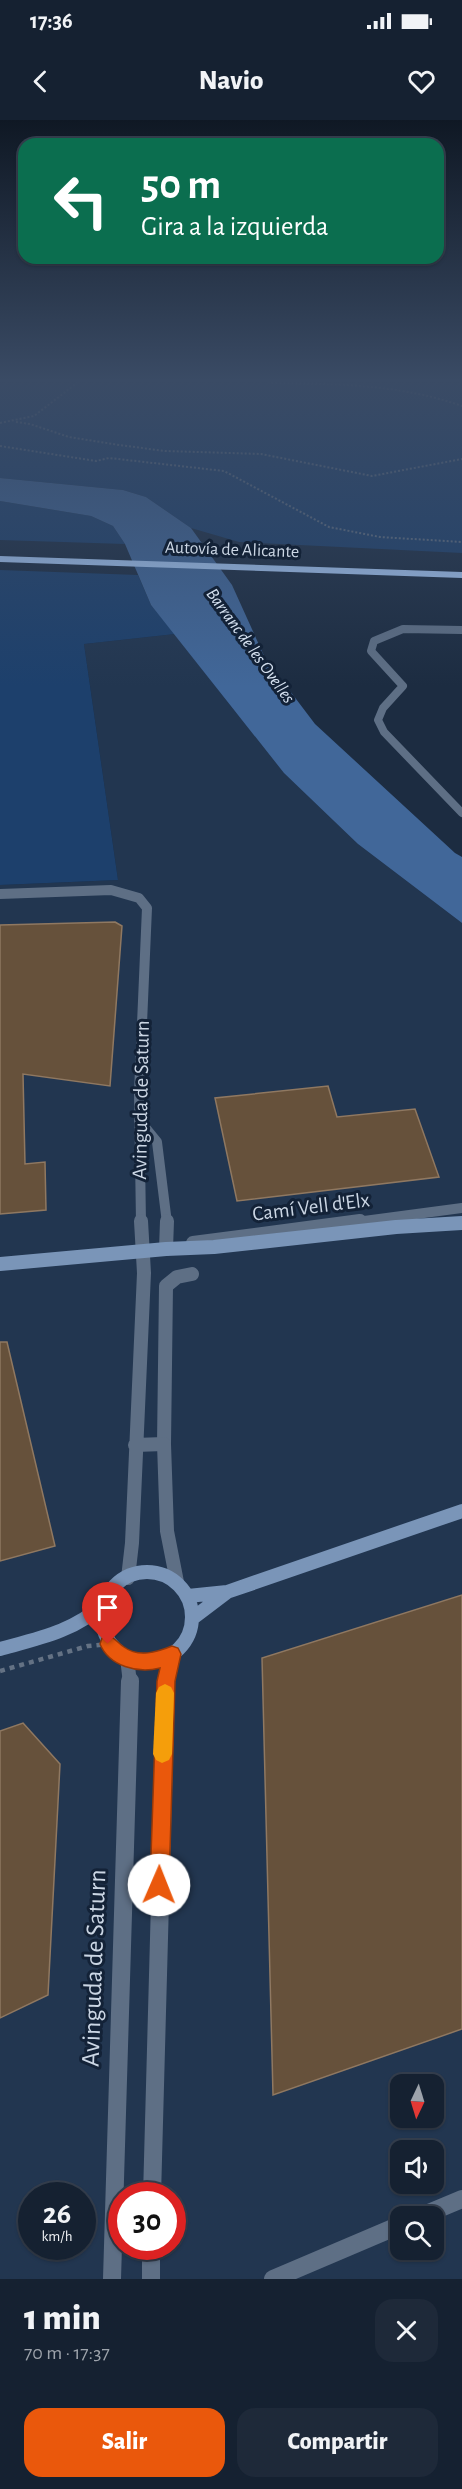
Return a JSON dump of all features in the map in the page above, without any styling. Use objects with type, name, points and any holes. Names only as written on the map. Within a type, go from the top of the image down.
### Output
[{"type":"highway","name":"Autovía de Alicante","points":[[0,559],[462,575]]},
{"type":"main road","name":"Camí Vell d'Elx","points":[[0,1264],[166,1249],[214,1247],[396,1227],[462,1223]]},
{"type":"main road","points":[[188,1596],[227,1593],[462,1511]]},
{"type":"main road","points":[[0,1649],[48,1635],[84,1620],[98,1611],[105,1600],[111,1591],[128,1578],[153,1573],[177,1582],[188,1596],[193,1618],[190,1632],[183,1644],[172,1654],[157,1660],[141,1662],[127,1658],[108,1644],[101,1623],[105,1600]]},
{"type":"main road","points":[[193,1618],[227,1593]]},
{"type":"street","points":[[462,630],[403,629],[374,641],[371,651],[377,660],[399,678],[403,686],[383,708],[378,720],[384,732],[462,813]]},
{"type":"street","name":"Avinguda de Saturn","points":[[0,894],[111,890],[139,898],[147,908],[139,1120],[144,1273],[132,1543],[128,1578]]},
{"type":"street","points":[[139,1120],[157,1142],[168,1229],[166,1249]]},
{"type":"street","name":"Camí Vell d'Elx","points":[[166,1249],[216,1239],[462,1208]]},
{"type":"street","points":[[177,1582],[166,1530],[164,1444],[166,1286],[178,1275],[192,1274]]},
{"type":"street","points":[[135,1445],[164,1444]]},
{"type":"street","points":[[152,2182],[163,1742],[166,1681],[172,1654]]},
{"type":"street","name":"Avinguda de Saturn","points":[[112,2279],[130,1682],[127,1658]]},
{"type":"street","points":[[444,2207],[462,2199]]},
{"type":"street","points":[[273,2279],[390,2229]]},
{"type":"street","points":[[151,2260],[151,2279]]},
{"type":"path","points":[[248,484],[329,527],[380,537],[462,542]]},
{"type":"path","points":[[0,1671],[88,1646],[108,1644]]},
{"type":"shaded area","points":[[59,484],[462,484],[462,553],[239,542],[191,528],[146,497],[123,490]]},
{"type":"shaded area","points":[[0,501],[91,516],[113,526],[125,544],[0,540]]},
{"type":"shaded area","points":[[0,570],[138,575],[151,605],[175,634],[84,644],[118,880],[0,885]]},
{"type":"shaded area","points":[[175,634],[234,710],[358,844],[462,923],[462,2279],[0,2279],[0,885],[118,880],[84,644]]},
{"type":"water","name":"Barranc de les Ovelles","points":[[0,484],[59,484],[123,490],[146,497],[191,528],[232,585],[265,658],[315,724],[462,857],[462,923],[358,844],[284,773],[151,605],[125,544],[113,526],[91,516],[0,501]]},
{"type":"building","points":[[115,922],[122,926],[110,1086],[23,1074],[25,1164],[45,1162],[46,1210],[0,1214],[0,925]]},
{"type":"building","points":[[328,1086],[337,1117],[415,1109],[439,1177],[237,1201],[215,1098]]},
{"type":"building","points":[[0,1342],[7,1342],[55,1546],[0,1561]]},
{"type":"building","points":[[462,1595],[462,2029],[273,2095],[262,1658]]},
{"type":"building","points":[[23,1723],[60,1764],[48,1995],[0,2018],[0,1731]]},
{"type":"slow traffic","points":[[162,1754],[165,1693]]},
{"type":"route","points":[[108,1644],[127,1658],[141,1662],[157,1660],[172,1654],[166,1681],[159,1885]]}]
